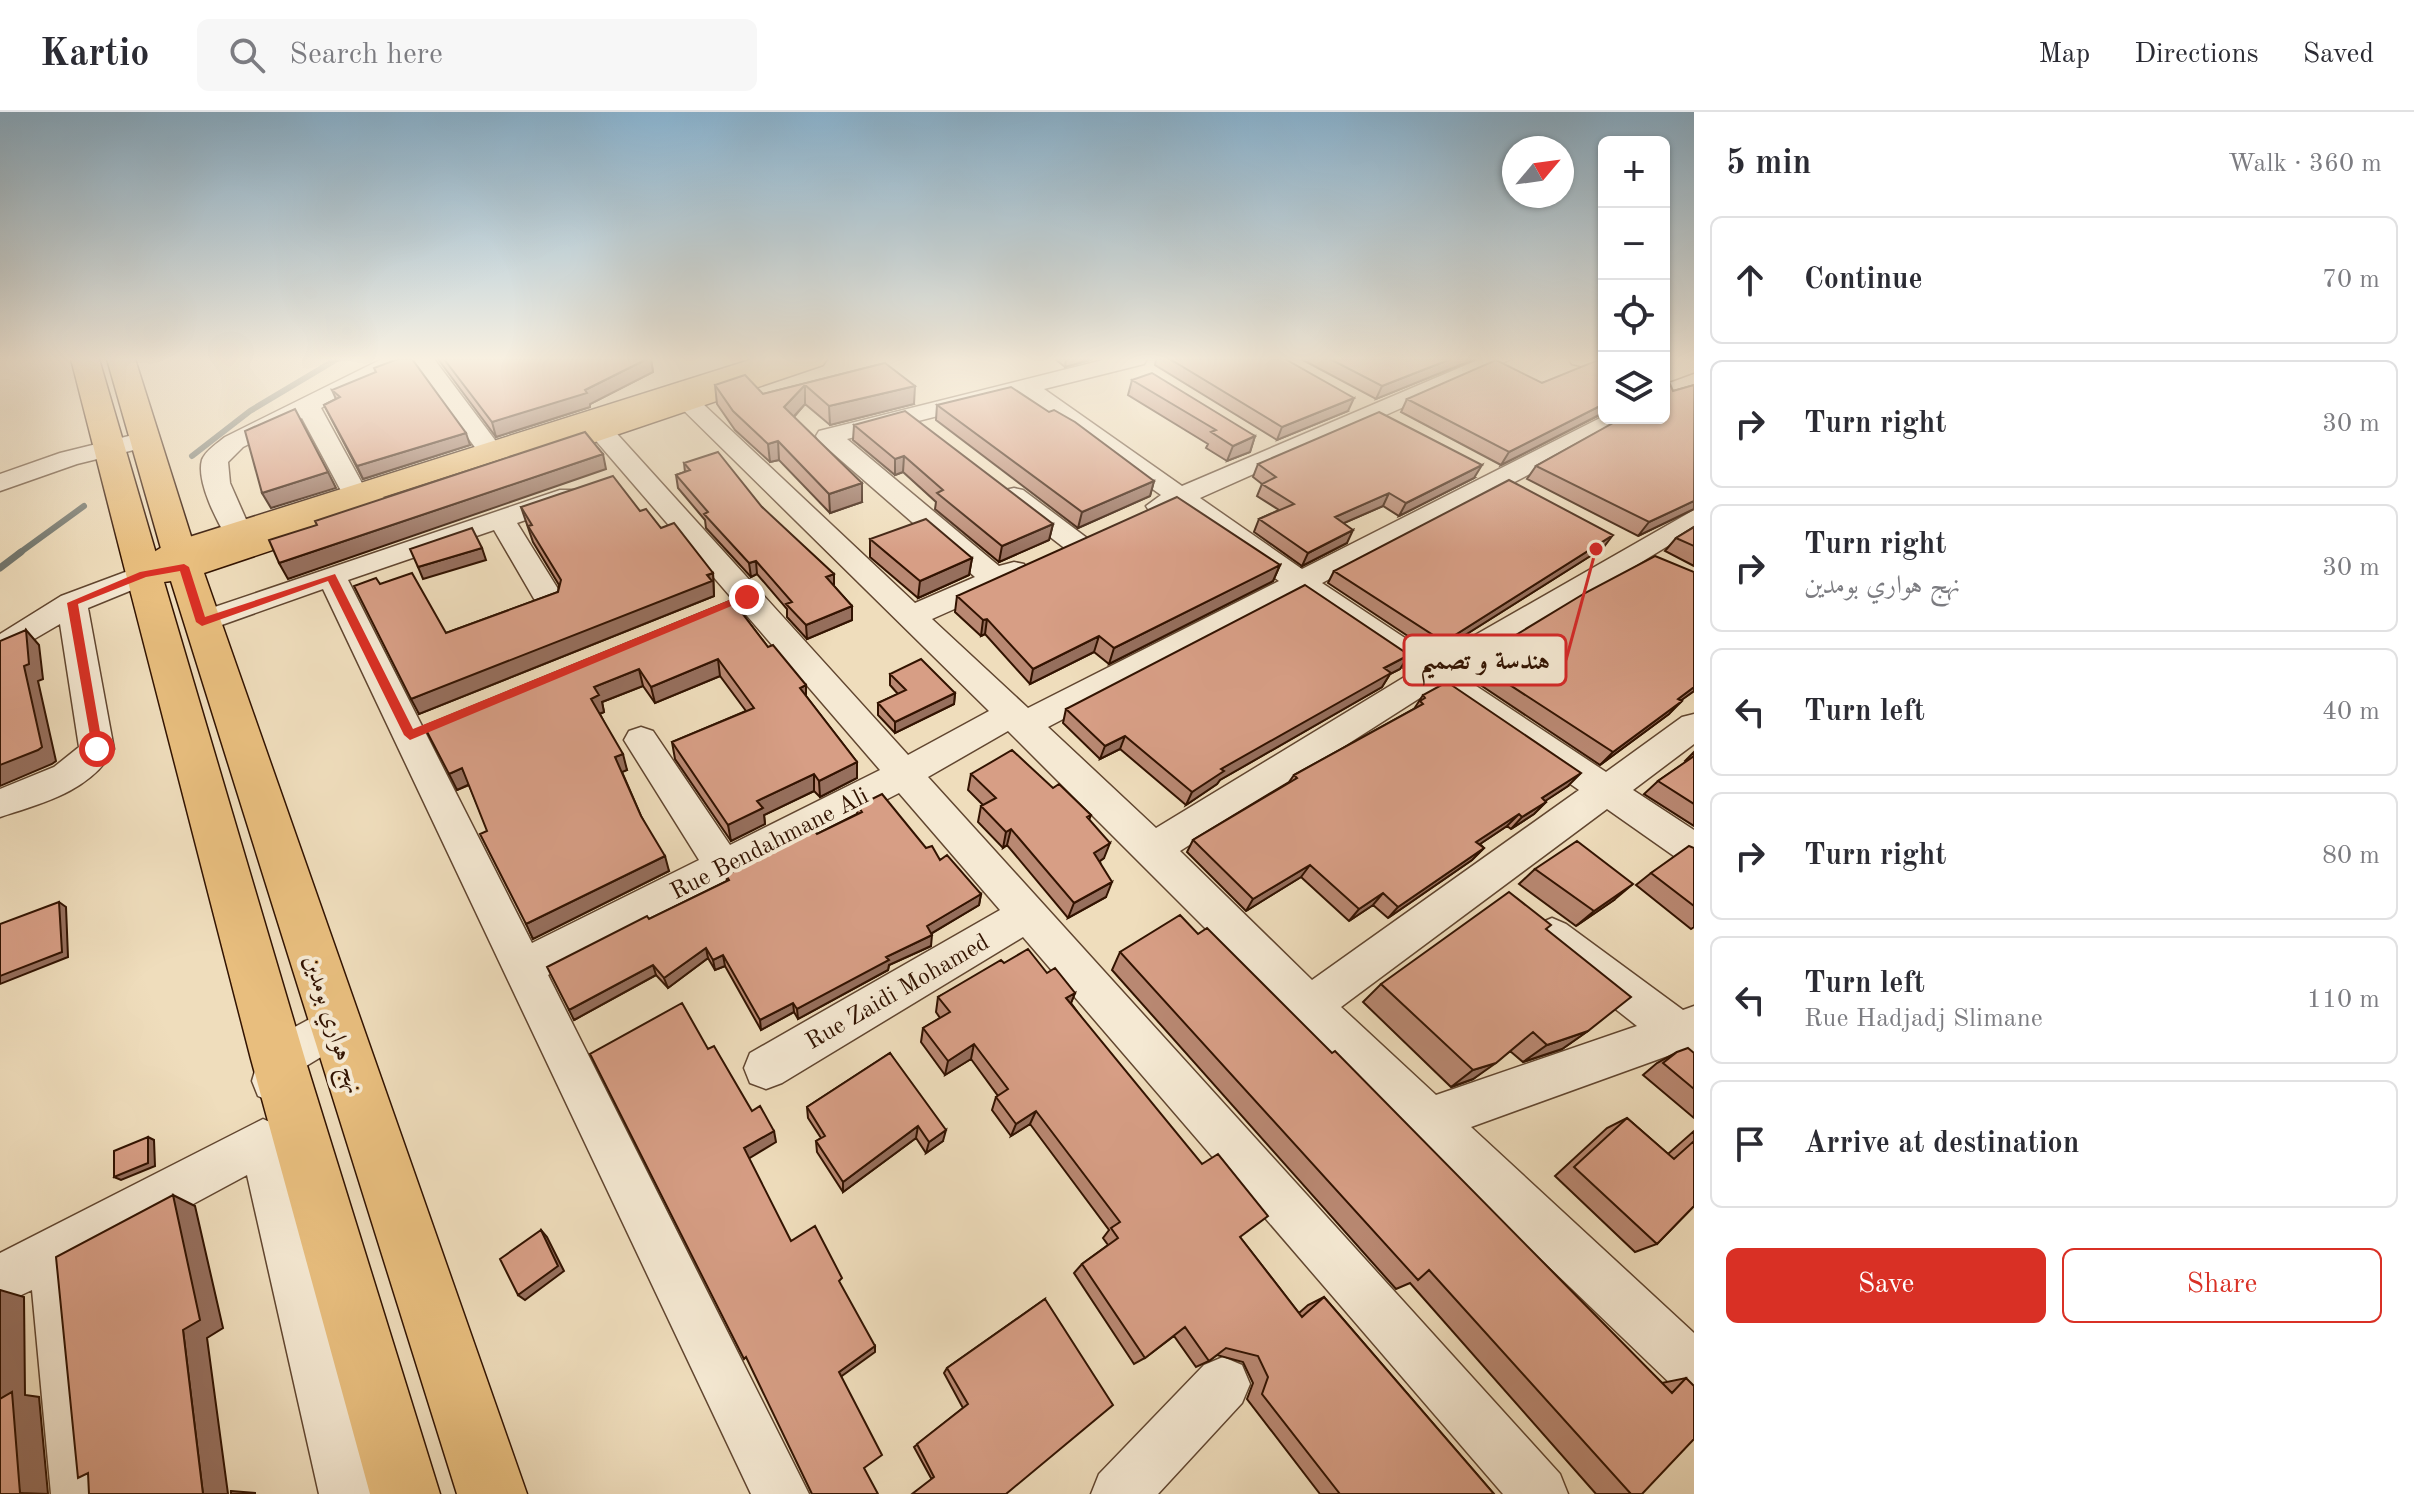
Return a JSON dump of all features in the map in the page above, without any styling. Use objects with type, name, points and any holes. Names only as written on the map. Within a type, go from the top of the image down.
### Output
[{"type":"main road","points":[[104,423],[111,446],[169,565]]},
{"type":"main road","points":[[140,423],[278,1059],[405,1494]]},
{"type":"main road","points":[[169,565],[238,533],[589,423]]},
{"type":"main road","points":[[169,565],[616,423]]},
{"type":"main road","name":"نهج هواري بومدين","points":[[169,565],[202,622],[236,719],[334,1026],[492,1494]]},
{"type":"street","points":[[238,533],[217,483],[215,460],[234,442],[271,423]]},
{"type":"street","points":[[317,423],[356,496]]},
{"type":"street","points":[[470,423],[491,452]]},
{"type":"street","points":[[709,423],[1153,849],[1310,1006],[1694,1369]]},
{"type":"street","points":[[883,423],[828,436],[996,579]]},
{"type":"street","points":[[920,423],[935,435]]},
{"type":"street","points":[[1076,423],[1299,581],[1694,850]]},
{"type":"street","points":[[1135,517],[1347,423]]},
{"type":"street","points":[[1398,423],[1403,426]]},
{"type":"street","name":"Rue Bendahmane Ali","points":[[524,967],[904,774],[1299,581],[1606,424]]},
{"type":"street","points":[[600,430],[615,480],[904,774],[1540,1494]]},
{"type":"street","points":[[1248,436],[1275,453]]},
{"type":"street","points":[[0,483],[111,446],[145,440]]},
{"type":"street","points":[[1472,463],[1528,493]]},
{"type":"street","points":[[202,622],[615,480]]},
{"type":"street","points":[[994,481],[1077,544]]},
{"type":"street","points":[[1153,849],[1435,673],[1694,518]]},
{"type":"street","points":[[501,519],[548,597]]},
{"type":"street","points":[[910,617],[1106,531]]},
{"type":"street","points":[[0,648],[72,603],[169,565]]},
{"type":"street","points":[[331,576],[425,729],[524,967],[781,1494]]},
{"type":"street","points":[[0,803],[60,780],[85,764],[97,749],[72,603]]},
{"type":"street","points":[[1310,1006],[1504,899],[1605,791],[1694,726]]},
{"type":"street","points":[[641,740],[723,866]]},
{"type":"street","points":[[1504,899],[1689,1033]]},
{"type":"street","name":"Rue Zaidi Mohamed","points":[[766,1068],[1028,914]]},
{"type":"street","points":[[334,1026],[278,1059],[263,1142],[347,1494]]},
{"type":"street","points":[[1429,1120],[1689,1033]]},
{"type":"street","points":[[0,1280],[263,1142]]},
{"type":"street","points":[[53,1250],[79,1494]]},
{"type":"street","points":[[1119,1494],[1223,1384]]},
{"type":"building","points":[[262,423],[303,423],[328,472],[262,493],[245,431]]},
{"type":"building","points":[[334,423],[459,423],[466,433],[357,466]]},
{"type":"building","points":[[746,423],[801,423],[862,483],[829,494],[778,441],[768,444]]},
{"type":"building","points":[[921,423],[1053,524],[1002,546],[937,493],[943,490],[904,456],[895,459],[854,425]]},
{"type":"building","points":[[962,423],[1077,423],[1154,481],[1082,512]]},
{"type":"building","points":[[1205,423],[1235,423],[1255,436],[1233,446],[1211,432],[1216,430]]},
{"type":"building","points":[[1352,423],[1401,423],[1482,465],[1406,503],[1389,493],[1335,517],[1353,530],[1308,553],[1259,519],[1294,504],[1262,484],[1276,477],[1258,464]]},
{"type":"building","points":[[1454,423],[1565,423],[1509,452]]},
{"type":"building","points":[[1694,423],[1694,501],[1649,522],[1536,466],[1611,424]]},
{"type":"building","points":[[585,432],[603,454],[279,563],[269,540],[317,525],[315,521]]},
{"type":"building","points":[[718,452],[762,507],[834,574],[826,577],[852,606],[806,625],[786,604],[792,602],[756,561],[749,563],[704,514],[708,512],[676,475],[690,470],[684,463]]},
{"type":"building","points":[[613,476],[640,511],[646,509],[661,528],[674,523],[713,573],[707,575],[712,581],[411,699],[354,586],[376,578],[380,584],[412,573],[446,633],[558,592],[561,580],[528,526],[532,525],[521,507]]},
{"type":"building","points":[[1509,480],[1613,535],[1444,642],[1334,571]]},
{"type":"building","points":[[1177,497],[1280,565],[1114,648],[1099,636],[1033,669],[987,619],[983,620],[957,596]]},
{"type":"building","points":[[926,519],[972,558],[920,581],[870,539]]},
{"type":"building","points":[[1694,527],[1694,546],[1676,538]]},
{"type":"building","points":[[472,528],[482,548],[418,567],[410,549]]},
{"type":"building","points":[[1655,556],[1694,572],[1694,687],[1678,699],[1682,701],[1613,752],[1473,661],[1585,593]]},
{"type":"building","points":[[1305,585],[1409,655],[1384,668],[1391,673],[1221,769],[1224,771],[1192,792],[1125,736],[1105,746],[1066,709]]},
{"type":"building","points":[[732,600],[768,647],[773,645],[806,685],[800,688],[857,762],[819,781],[814,774],[757,801],[763,808],[728,825],[672,742],[754,708],[718,659],[651,687],[639,669],[594,687],[599,695],[591,699],[623,754],[615,757],[641,816],[665,856],[526,924],[480,834],[487,831],[462,768],[449,774],[424,726]]},
{"type":"building","points":[[26,630],[29,664],[24,666],[42,747],[0,765],[0,641]]},
{"type":"building","points":[[921,659],[955,693],[895,722],[878,703],[906,690],[890,674]]},
{"type":"building","points":[[1447,682],[1581,773],[1542,798],[1546,802],[1522,817],[1519,814],[1476,842],[1484,848],[1398,907],[1383,893],[1359,909],[1310,865],[1253,899],[1193,840],[1297,778],[1294,775],[1423,704],[1420,701],[1425,698],[1423,695]]},
{"type":"building","points":[[1012,750],[1053,788],[1059,784],[1091,815],[1087,817],[1110,843],[1094,853],[1112,882],[1074,903],[1011,829],[1006,832],[981,806],[996,798],[971,774]]},
{"type":"building","points":[[1694,756],[1694,804],[1658,781]]},
{"type":"building","points":[[882,794],[926,848],[932,846],[940,860],[947,855],[981,894],[927,926],[932,935],[886,957],[889,960],[797,1009],[793,1003],[760,1020],[723,955],[713,960],[706,948],[664,978],[653,965],[569,1010],[547,967],[647,916],[649,919],[729,880],[726,875],[814,830],[817,834],[862,812],[858,806]]},
{"type":"building","points":[[1577,841],[1633,884],[1594,911],[1535,869]]},
{"type":"building","points":[[1689,846],[1694,848],[1694,906],[1651,873]]},
{"type":"building","points":[[1509,892],[1551,925],[1546,929],[1631,997],[1588,1031],[1547,1045],[1533,1032],[1496,1063],[1473,1070],[1381,984]]},
{"type":"building","points":[[59,902],[62,952],[0,976],[0,924]]},
{"type":"building","points":[[1180,915],[1198,934],[1207,928],[1332,1053],[1335,1051],[1672,1393],[1686,1378],[1694,1386],[1694,1439],[1642,1494],[1631,1494],[1429,1270],[1418,1280],[1120,952]]},
{"type":"building","points":[[1028,949],[1047,973],[1055,968],[1075,993],[1066,998],[1202,1164],[1218,1154],[1268,1216],[1240,1237],[1302,1317],[1324,1297],[1494,1494],[1340,1494],[1262,1394],[1268,1377],[1258,1356],[1226,1348],[1209,1361],[1185,1327],[1145,1358],[1082,1264],[1118,1238],[1111,1228],[1120,1222],[1036,1111],[1016,1124],[996,1097],[1008,1089],[974,1044],[948,1061],[923,1028],[950,1012],[938,997],[1001,960],[1004,963]]},
{"type":"building","points":[[682,1003],[708,1049],[714,1046],[752,1111],[760,1106],[774,1131],[744,1148],[791,1241],[815,1226],[842,1278],[839,1281],[875,1346],[839,1372],[882,1455],[864,1468],[878,1494],[812,1494],[746,1357],[744,1359],[590,1054]]},
{"type":"building","points":[[1688,1048],[1694,1053],[1694,1089],[1663,1063]]},
{"type":"building","points":[[890,1053],[946,1130],[929,1142],[918,1126],[843,1182],[816,1141],[825,1136],[807,1107]]},
{"type":"building","points":[[1627,1118],[1674,1159],[1694,1141],[1694,1206],[1657,1244],[1574,1167]]},
{"type":"building","points":[[148,1137],[148,1163],[114,1177],[114,1151]]},
{"type":"building","points":[[173,1195],[200,1320],[183,1330],[203,1494],[89,1494],[88,1473],[78,1478],[56,1257]]},
{"type":"building","points":[[541,1230],[558,1266],[518,1295],[500,1259]]},
{"type":"building","points":[[1045,1299],[1113,1405],[1006,1494],[912,1494],[934,1477],[917,1444],[968,1404],[947,1368]]},
{"type":"building","points":[[12,1392],[20,1493],[24,1494],[0,1494],[0,1399]]},
{"type":"waterway","points":[[192,456],[234,423]]},
{"type":"waterway","points":[[18,554],[84,506]]},
{"type":"waterway","points":[[0,568],[21,552]]},
{"type":"place","name":"هندسة و تصميم","points":[[1596,549]]},
{"type":"route","points":[[97,749],[72,603],[144,574],[184,567],[202,622],[331,576],[410,735],[747,597]]}]
